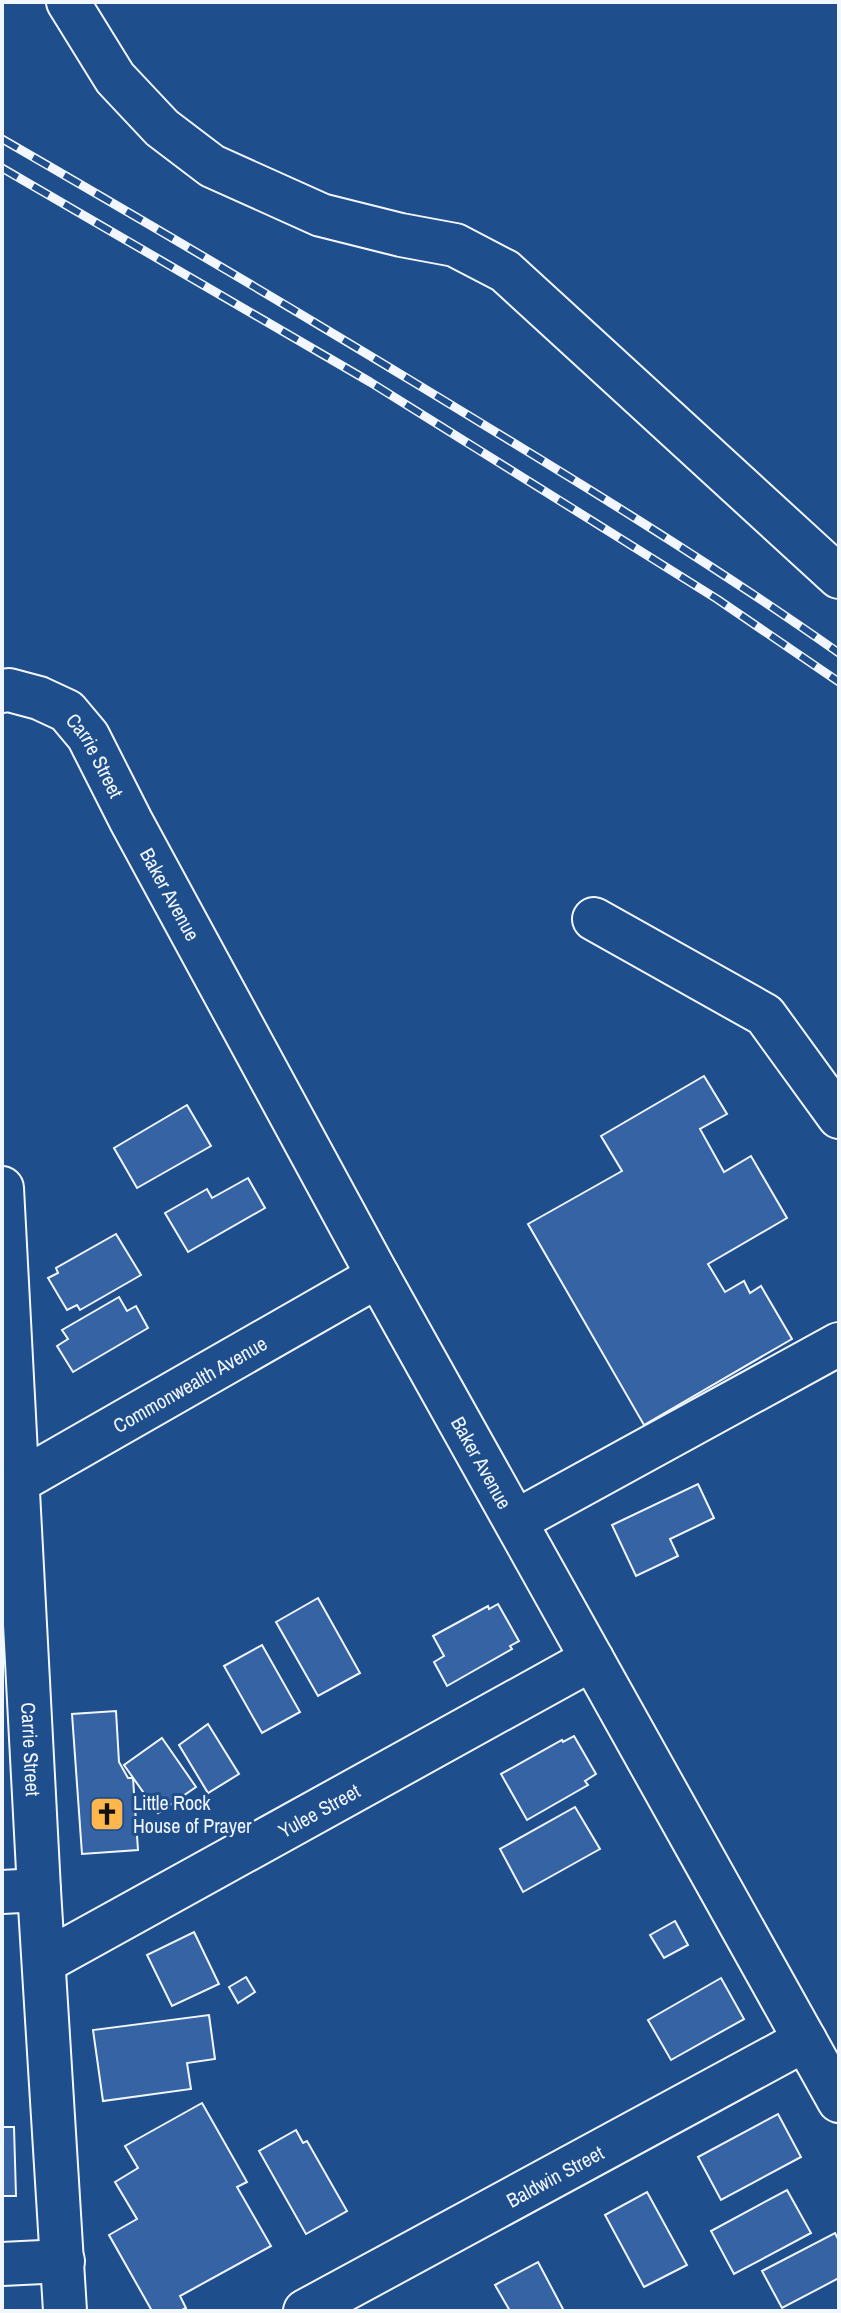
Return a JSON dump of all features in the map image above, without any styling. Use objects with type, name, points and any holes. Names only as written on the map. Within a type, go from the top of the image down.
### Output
[{"type":"street","points":[[68,2],[115,78],[162,128],[212,166],[321,215],[455,245],[505,271],[839,577]]},
{"type":"street","name":"Carrie Street","points":[[2,691],[39,698],[67,711],[88,736],[131,821]]},
{"type":"street","name":"Baker Avenue","points":[[131,821],[378,1276],[839,2101]]},
{"type":"street","points":[[594,919],[765,1015],[839,1117]]},
{"type":"street","name":"Carrie Street","points":[[2,1188],[20,1891],[44,1962],[65,2311]]},
{"type":"street","name":"Commonwealth Avenue","points":[[10,1487],[378,1276]]},
{"type":"street","points":[[516,1521],[839,1344]]},
{"type":"street","name":"Yulee Street","points":[[44,1962],[592,1659]]},
{"type":"street","name":"Baldwin Street","points":[[305,2311],[805,2040]]},
{"type":"street","points":[[2,2264],[63,2261]]},
{"type":"building","points":[[704,1076],[727,1114],[700,1129],[724,1172],[751,1156],[787,1218],[708,1264],[725,1292],[744,1281],[750,1293],[761,1286],[792,1339],[644,1425],[528,1224],[622,1171],[601,1136]]},
{"type":"building","points":[[187,1105],[211,1146],[137,1188],[114,1148]]},
{"type":"building","points":[[248,1178],[265,1208],[188,1252],[165,1213],[207,1189],[212,1198]]},
{"type":"building","points":[[116,1234],[141,1275],[80,1310],[77,1305],[67,1310],[48,1278],[58,1273],[56,1268]]},
{"type":"building","points":[[119,1297],[127,1311],[136,1306],[148,1328],[73,1372],[57,1346],[68,1339],[62,1330]]},
{"type":"building","points":[[698,1484],[714,1518],[670,1539],[678,1556],[636,1576],[612,1525]]},
{"type":"building","points":[[318,1598],[360,1673],[318,1696],[276,1622]]},
{"type":"building","points":[[498,1604],[519,1641],[510,1646],[512,1649],[447,1686],[434,1662],[444,1656],[433,1636],[488,1606],[489,1609]]},
{"type":"building","points":[[262,1645],[300,1712],[262,1733],[224,1666]]},
{"type":"building","name":"Little Rock House of Prayer","points":[[116,1711],[119,1762],[128,1778],[133,1778],[138,1850],[82,1854],[72,1714]]},
{"type":"building","points":[[208,1724],[239,1774],[208,1793],[179,1745]]},
{"type":"building","points":[[574,1736],[596,1774],[585,1781],[588,1785],[527,1820],[501,1774]]},
{"type":"building","points":[[162,1738],[196,1787],[158,1813],[124,1765]]},
{"type":"building","points":[[575,1807],[600,1849],[523,1892],[500,1849]]},
{"type":"building","points":[[675,1921],[688,1945],[664,1958],[650,1935]]},
{"type":"building","points":[[194,1932],[219,1984],[172,2006],[147,1955]]},
{"type":"building","points":[[246,1977],[255,1992],[238,2003],[229,1987]]},
{"type":"building","points":[[721,1978],[744,2019],[671,2060],[648,2020]]},
{"type":"building","points":[[209,2015],[215,2059],[187,2063],[191,2089],[103,2101],[93,2030]]},
{"type":"building","points":[[202,2103],[247,2182],[237,2187],[271,2246],[180,2296],[186,2308],[180,2311],[152,2311],[109,2235],[137,2219],[115,2182],[138,2168],[125,2146]]},
{"type":"building","points":[[778,2114],[801,2157],[721,2200],[698,2157]]},
{"type":"building","points":[[2,2127],[14,2127],[16,2196],[2,2196]]},
{"type":"building","points":[[296,2130],[303,2143],[307,2141],[347,2211],[306,2234],[259,2151]]},
{"type":"building","points":[[787,2190],[811,2233],[734,2274],[711,2231]]},
{"type":"building","points":[[647,2192],[687,2265],[644,2287],[605,2215]]},
{"type":"building","points":[[835,2233],[839,2241],[839,2278],[782,2308],[762,2271]]},
{"type":"building","points":[[538,2262],[564,2311],[510,2311],[495,2285]]},
{"type":"railway","points":[[2,139],[530,453],[686,551],[839,653]]},
{"type":"railway","points":[[2,168],[370,382],[717,599],[839,682]]},
{"type":"place","name":"Little Rock House of Prayer","points":[[107,1814]]}]
